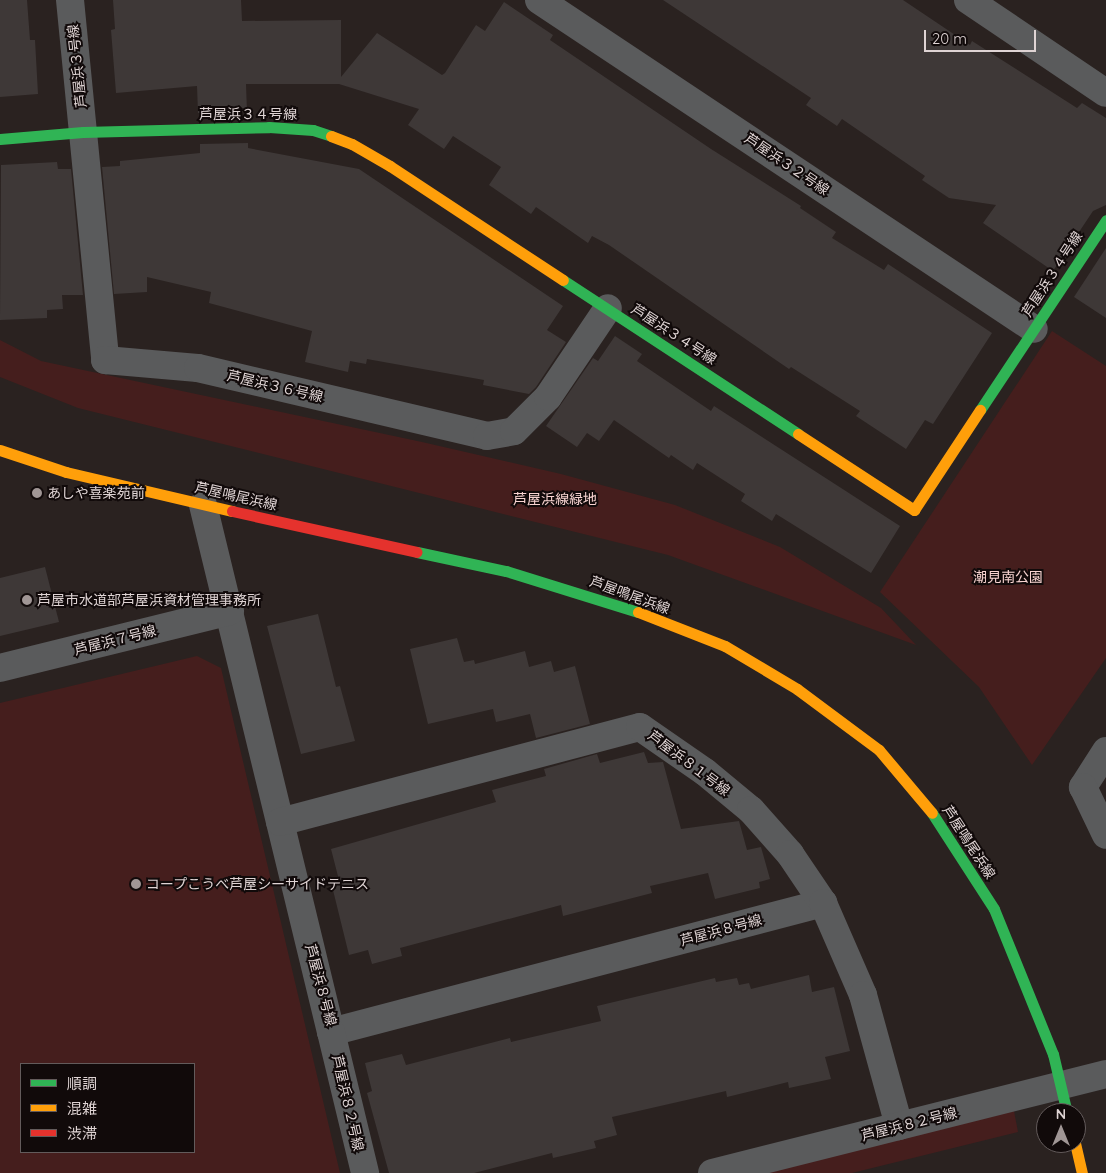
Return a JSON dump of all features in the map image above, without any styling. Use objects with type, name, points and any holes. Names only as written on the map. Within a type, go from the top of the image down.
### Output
[{"type":"main road","name":"芦屋浜３４号線","points":[[0,139],[83,132],[269,127],[313,130],[352,144],[390,166],[914,510],[1106,220]]},
{"type":"main road","name":"芦屋鳴尾浜線","points":[[0,450],[66,472],[203,505],[506,571],[609,601],[725,646],[797,689],[879,750],[946,829],[994,910],[1053,1054],[1065,1103]]},
{"type":"main road","points":[[1077,1153],[1082,1173]]},
{"type":"street","name":"芦屋浜３号線","points":[[70,0],[83,132]]},
{"type":"street","name":"芦屋浜３２号線","points":[[539,0],[1034,329]]},
{"type":"street","points":[[968,0],[1106,93]]},
{"type":"street","name":"芦屋浜３６号線","points":[[83,132],[105,360],[198,368],[487,436],[514,431],[548,397],[608,308]]},
{"type":"street","name":"芦屋浜８号線","points":[[203,505],[331,1032],[824,903]]},
{"type":"street","name":"芦屋浜７号線","points":[[0,668],[230,611]]},
{"type":"street","name":"芦屋浜８１号線","points":[[280,822],[640,727],[705,772],[751,810],[790,854],[824,903],[840,935],[863,994],[899,1126]]},
{"type":"street","points":[[1106,751],[1083,787],[1106,835]]},
{"type":"street","name":"芦屋浜８２号線","points":[[331,1032],[365,1173]]},
{"type":"street","name":"芦屋浜８２号線","points":[[712,1173],[1106,1074]]},
{"type":"green space","name":"潮見南公園","points":[[1052,331],[1106,366],[1106,658],[1032,765],[979,687],[880,592]]},
{"type":"green space","name":"芦屋浜線緑地","points":[[0,340],[41,361],[422,442],[561,474],[675,505],[780,547],[881,608],[916,645],[668,555],[78,408],[0,377]]},
{"type":"green space","name":"コープこうべ芦屋シーサイドテニス","points":[[197,656],[221,668],[340,1173],[0,1173],[0,703]]},
{"type":"green space","points":[[1014,1111],[1018,1132],[852,1173],[762,1173]]},
{"type":"building","points":[[0,0],[27,0],[30,40],[35,40],[38,94],[0,97]]},
{"type":"building","points":[[113,0],[241,0],[242,21],[341,20],[341,77],[377,33],[442,75],[476,25],[485,31],[504,2],[553,35],[550,40],[711,149],[801,206],[800,208],[836,232],[832,238],[884,270],[888,264],[992,333],[933,424],[925,420],[906,449],[856,416],[860,411],[791,367],[789,369],[609,245],[592,236],[588,243],[536,207],[531,214],[489,185],[501,167],[453,136],[444,149],[408,125],[419,109],[339,84],[246,84],[247,112],[198,113],[197,86],[116,93],[111,30],[115,29]]},
{"type":"building","points":[[663,0],[903,0],[970,45],[972,41],[1077,108],[1082,103],[1106,118],[1106,205],[1093,211],[1053,271],[983,223],[996,205],[949,198],[922,180],[925,176],[842,119],[837,126],[806,105],[811,98]]},
{"type":"building","points":[[248,143],[248,148],[359,169],[563,306],[547,330],[566,342],[536,387],[529,394],[483,385],[484,380],[367,359],[366,364],[350,361],[348,372],[305,362],[312,331],[209,303],[211,292],[147,277],[147,292],[114,294],[102,167],[120,166],[120,161],[200,153],[200,144]]},
{"type":"building","points":[[57,162],[58,169],[71,169],[83,295],[62,295],[63,309],[47,310],[47,318],[0,320],[1,165]]},
{"type":"building","points":[[1106,248],[1106,318],[1074,297]]},
{"type":"building","points":[[615,336],[642,354],[637,361],[711,411],[714,406],[900,526],[871,573],[776,514],[772,521],[741,501],[745,494],[697,463],[693,470],[671,455],[669,458],[614,420],[599,441],[587,433],[577,447],[546,426],[593,358],[598,361]]},
{"type":"building","name":"芦屋市水道部芦屋浜資材管理事務所","points":[[45,567],[59,622],[0,636],[0,578]]},
{"type":"building","points":[[318,614],[336,687],[340,686],[355,741],[301,754],[267,626]]},
{"type":"building","points":[[457,638],[464,662],[474,660],[475,664],[525,651],[529,667],[551,661],[554,672],[575,666],[590,724],[536,738],[530,714],[496,722],[493,709],[428,724],[410,649]]},
{"type":"building","points":[[644,752],[648,763],[663,762],[681,829],[739,821],[747,850],[761,847],[770,879],[759,882],[760,888],[715,899],[708,873],[650,886],[652,893],[563,916],[561,905],[400,948],[402,956],[372,964],[368,950],[349,955],[332,886],[340,884],[331,849],[496,802],[492,790],[546,776],[544,769],[597,754],[600,763]]},
{"type":"building","points":[[809,975],[812,992],[834,987],[850,1051],[825,1057],[831,1079],[789,1088],[788,1082],[727,1097],[726,1091],[612,1117],[617,1135],[594,1141],[596,1148],[553,1158],[552,1153],[474,1173],[389,1173],[367,1093],[372,1091],[365,1063],[402,1054],[406,1065],[510,1038],[511,1042],[601,1021],[597,1006],[715,978],[716,982],[737,978],[739,985],[749,983],[751,989]]},
{"type":"traffic: fast","points":[[0,139],[83,132],[269,127],[313,130],[331,136]]},
{"type":"traffic: fast","points":[[980,410],[1106,220]]},
{"type":"traffic: fast","points":[[563,280],[798,434]]},
{"type":"traffic: fast","points":[[417,552],[506,571],[638,612]]},
{"type":"traffic: fast","points":[[932,813],[994,909],[1053,1054]]},
{"type":"traffic: fast","points":[[1053,1054],[1065,1103]]},
{"type":"traffic: slow","points":[[331,136],[352,144],[390,166],[563,280]]},
{"type":"traffic: slow","points":[[798,434],[914,510],[980,410]]},
{"type":"traffic: slow","points":[[0,450],[66,472],[232,511]]},
{"type":"traffic: slow","points":[[638,612],[725,646],[797,689],[879,750],[932,813]]},
{"type":"traffic: slow","points":[[1077,1153],[1082,1173]]},
{"type":"traffic: jam","points":[[232,511],[417,552]]},
{"type":"place","name":"あしや喜楽苑前","points":[[37,493]]},
{"type":"place","name":"芦屋市水道部芦屋浜資材管理事務所","points":[[27,600]]},
{"type":"place","name":"コープこうべ芦屋シーサイドテニス","points":[[136,884]]}]
